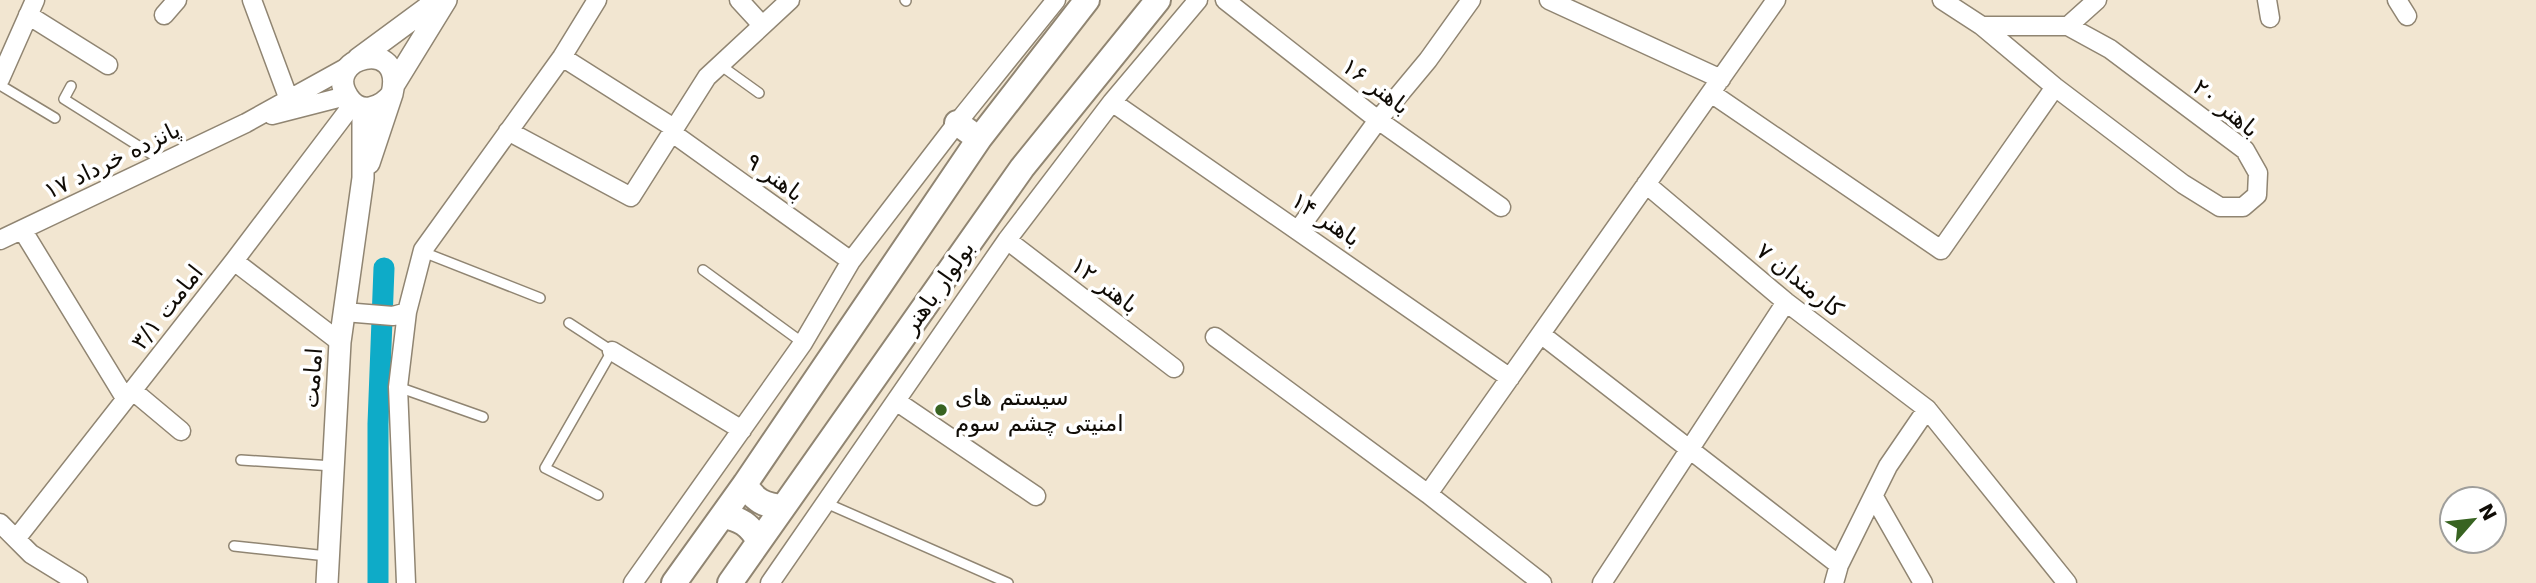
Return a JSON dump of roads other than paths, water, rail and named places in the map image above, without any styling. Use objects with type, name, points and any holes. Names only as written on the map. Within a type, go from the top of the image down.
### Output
[{"type":"main road","points":[[674,583],[745,484],[979,139],[1087,0]]},
{"type":"main road","name":"بولوار باهنر","points":[[730,583],[1022,168],[1158,0]]},
{"type":"main road","points":[[957,123],[979,139]]},
{"type":"main road","points":[[745,484],[760,502],[771,507],[783,507]]},
{"type":"main road","points":[[722,516],[734,517],[744,523],[759,541]]},
{"type":"street","points":[[164,15],[177,0]]},
{"type":"street","points":[[252,0],[288,97]]},
{"type":"street","points":[[353,62],[370,57],[383,61],[392,70],[394,89],[385,103],[375,108],[354,102],[343,86],[344,75],[353,62],[438,0]]},
{"type":"street","name":"امامت","points":[[327,583],[340,342],[363,178],[394,89],[446,0]]},
{"type":"street","points":[[406,583],[398,387],[400,314],[423,252],[562,57],[597,0]]},
{"type":"street","points":[[739,0],[762,25]]},
{"type":"street","points":[[509,131],[631,197],[707,77],[790,0]]},
{"type":"street","points":[[633,583],[803,343],[851,261],[1056,0]]},
{"type":"street","points":[[770,583],[1007,240],[1112,102],[1198,0]]},
{"type":"street","name":"باهنر ۱۶","points":[[1225,0],[1378,120],[1501,207]]},
{"type":"street","points":[[1298,230],[1378,120],[1471,0]]},
{"type":"street","points":[[1549,0],[1716,86],[1941,250],[2055,87]]},
{"type":"street","points":[[1428,494],[1776,0]]},
{"type":"street","name":"باهنر ۲۰","points":[[1942,0],[1982,26],[2055,87],[2183,184],[2220,207],[2243,207],[2257,195],[2258,173],[2245,150],[2110,49],[2067,26],[1982,26]]},
{"type":"street","points":[[2067,26],[2097,0]]},
{"type":"street","points":[[2397,0],[2407,16]]},
{"type":"street","points":[[0,79],[32,7],[108,65]]},
{"type":"street","name":"باهنر ۹","points":[[562,57],[673,130],[851,261]]},
{"type":"street","name":"پانزده خرداد ۱۷","points":[[0,240],[246,123],[353,62]]},
{"type":"street","name":"پانزده خرداد ۱۷","points":[[246,123],[354,102]]},
{"type":"street","name":"امامت","points":[[354,102],[363,178]]},
{"type":"street","name":"امامت ۳/۱","points":[[16,538],[234,261],[354,102]]},
{"type":"street","name":"باهنر ۱۴","points":[[1112,102],[1510,378]]},
{"type":"street","name":"کارمندان ۷","points":[[1646,184],[1786,302],[1927,409],[2067,583]]},
{"type":"street","points":[[23,230],[128,394],[181,431]]},
{"type":"street","name":"باهنر ۱۲","points":[[1007,240],[1174,368]]},
{"type":"street","points":[[234,261],[340,342]]},
{"type":"street","points":[[1602,583],[1786,302]]},
{"type":"street","points":[[344,312],[400,314]]},
{"type":"street","points":[[1542,335],[1839,565]]},
{"type":"street","points":[[1214,337],[1428,494],[1542,583]]},
{"type":"street","points":[[612,351],[742,430]]},
{"type":"street","points":[[896,401],[1036,496]]},
{"type":"street","points":[[1834,583],[1839,565],[1888,466],[1927,409]]},
{"type":"street","points":[[1874,497],[1923,583]]},
{"type":"street","points":[[0,523],[31,554],[78,583]]},
{"type":"lane","points":[[720,65],[759,93]]},
{"type":"lane","points":[[0,85],[55,118]]},
{"type":"lane","points":[[71,86],[64,99],[164,162]]},
{"type":"lane","points":[[423,252],[540,298]]},
{"type":"lane","points":[[703,270],[803,343]]},
{"type":"lane","points":[[569,323],[612,351],[545,468],[598,495]]},
{"type":"lane","points":[[398,387],[483,417]]},
{"type":"lane","points":[[242,460],[333,466]]},
{"type":"lane","points":[[826,503],[1008,583]]},
{"type":"lane","points":[[234,546],[327,556]]},
{"type":"waterway","points":[[378,583],[378,424],[384,268]]},
{"type":"place","name":"سیستم های امنیتی چشم سوم","points":[[941,410]]}]
